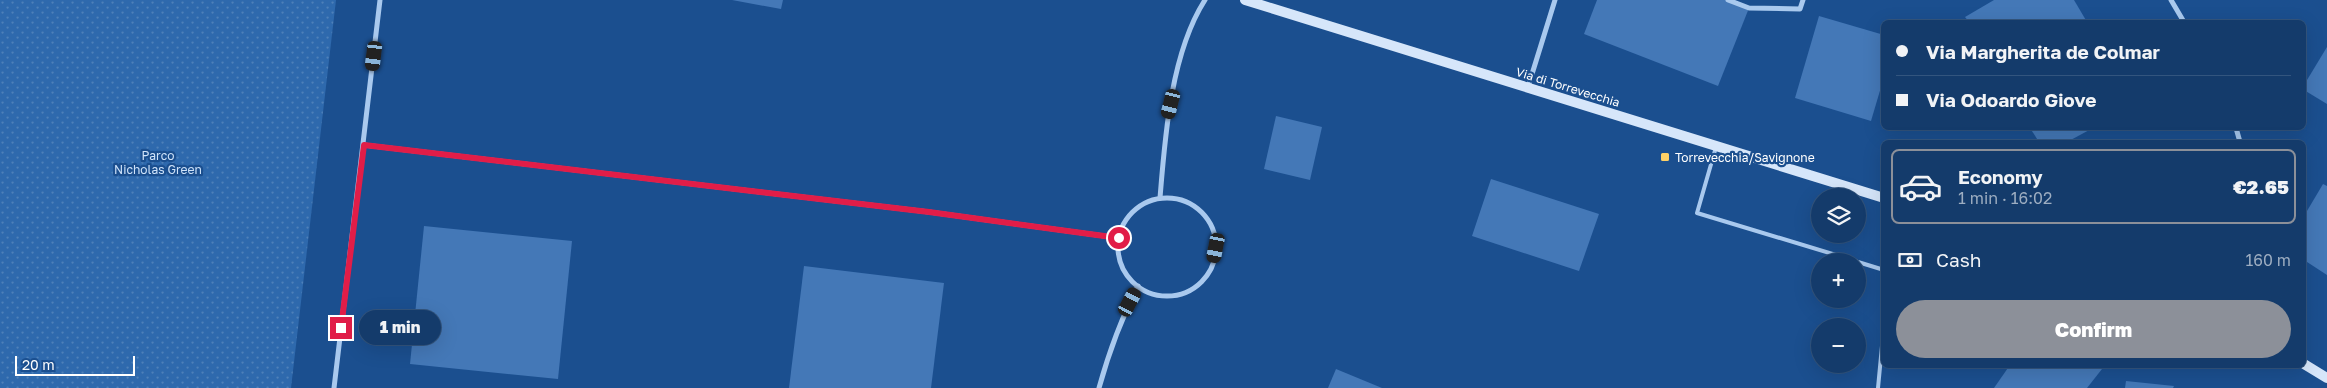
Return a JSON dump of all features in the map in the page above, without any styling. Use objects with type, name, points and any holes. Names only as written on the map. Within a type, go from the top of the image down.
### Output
[{"type":"main road","name":"Via di Torrevecchia","points":[[1245,0],[1881,197]]},
{"type":"main road","points":[[2306,365],[2327,378]]},
{"type":"street","points":[[1160,198],[1166,122],[1188,30],[1205,0]]},
{"type":"street","points":[[1528,88],[1555,0]]},
{"type":"street","points":[[1728,0],[1749,8],[1800,9],[1803,0]]},
{"type":"street","points":[[2171,0],[2183,20]]},
{"type":"street","points":[[334,388],[382,1]]},
{"type":"street","points":[[364,145],[929,212],[1119,238]]},
{"type":"street","points":[[1160,198],[1177,199],[1193,205],[1206,216],[1214,231],[1216,248],[1213,264],[1206,278],[1195,288],[1181,294],[1166,296],[1151,293],[1138,286],[1122,266],[1118,251],[1119,238],[1124,223],[1133,211],[1146,203],[1160,198]]},
{"type":"street","points":[[1099,388],[1122,317],[1138,286]]},
{"type":"lane","points":[[1716,147],[1697,213],[1830,253]]},
{"type":"lane","points":[[1866,264],[1881,269]]},
{"type":"lane","points":[[1878,388],[1881,356]]},
{"type":"green space","name":"Parco Nicholas Green","points":[[0,0],[336,0],[291,388],[0,388]]},
{"type":"building","points":[[732,0],[783,0],[781,9]]},
{"type":"building","points":[[1597,0],[1728,0],[1749,8],[1718,86],[1584,34]]},
{"type":"building","points":[[1994,0],[2074,0],[2086,20],[1967,20],[1965,17]]},
{"type":"building","points":[[1819,16],[1881,34],[1881,87],[1871,121],[1795,98]]},
{"type":"building","points":[[2327,47],[2327,104],[2306,91],[2306,82]]},
{"type":"building","points":[[1276,116],[1322,127],[1310,180],[1264,169]]},
{"type":"building","points":[[2031,130],[2089,130],[2071,140],[2038,140]]},
{"type":"building","points":[[1491,179],[1599,214],[1579,271],[1472,236]]},
{"type":"building","points":[[2323,184],[2327,186],[2327,275],[2306,261],[2306,213]]},
{"type":"building","points":[[424,226],[572,241],[558,379],[410,364]]},
{"type":"building","points":[[804,266],[944,283],[931,388],[789,388]]},
{"type":"building","points":[[2008,368],[2102,369],[2087,388],[1994,388]]},
{"type":"building","points":[[1336,369],[1382,388],[1328,388]]},
{"type":"building","points":[[2126,381],[2174,386],[2173,388],[2125,388]]},
{"type":"place","name":"Torrevecchia/Savignone","points":[[1665,157]]},
{"type":"route","points":[[341,328],[364,145],[929,212],[1119,238]]}]
